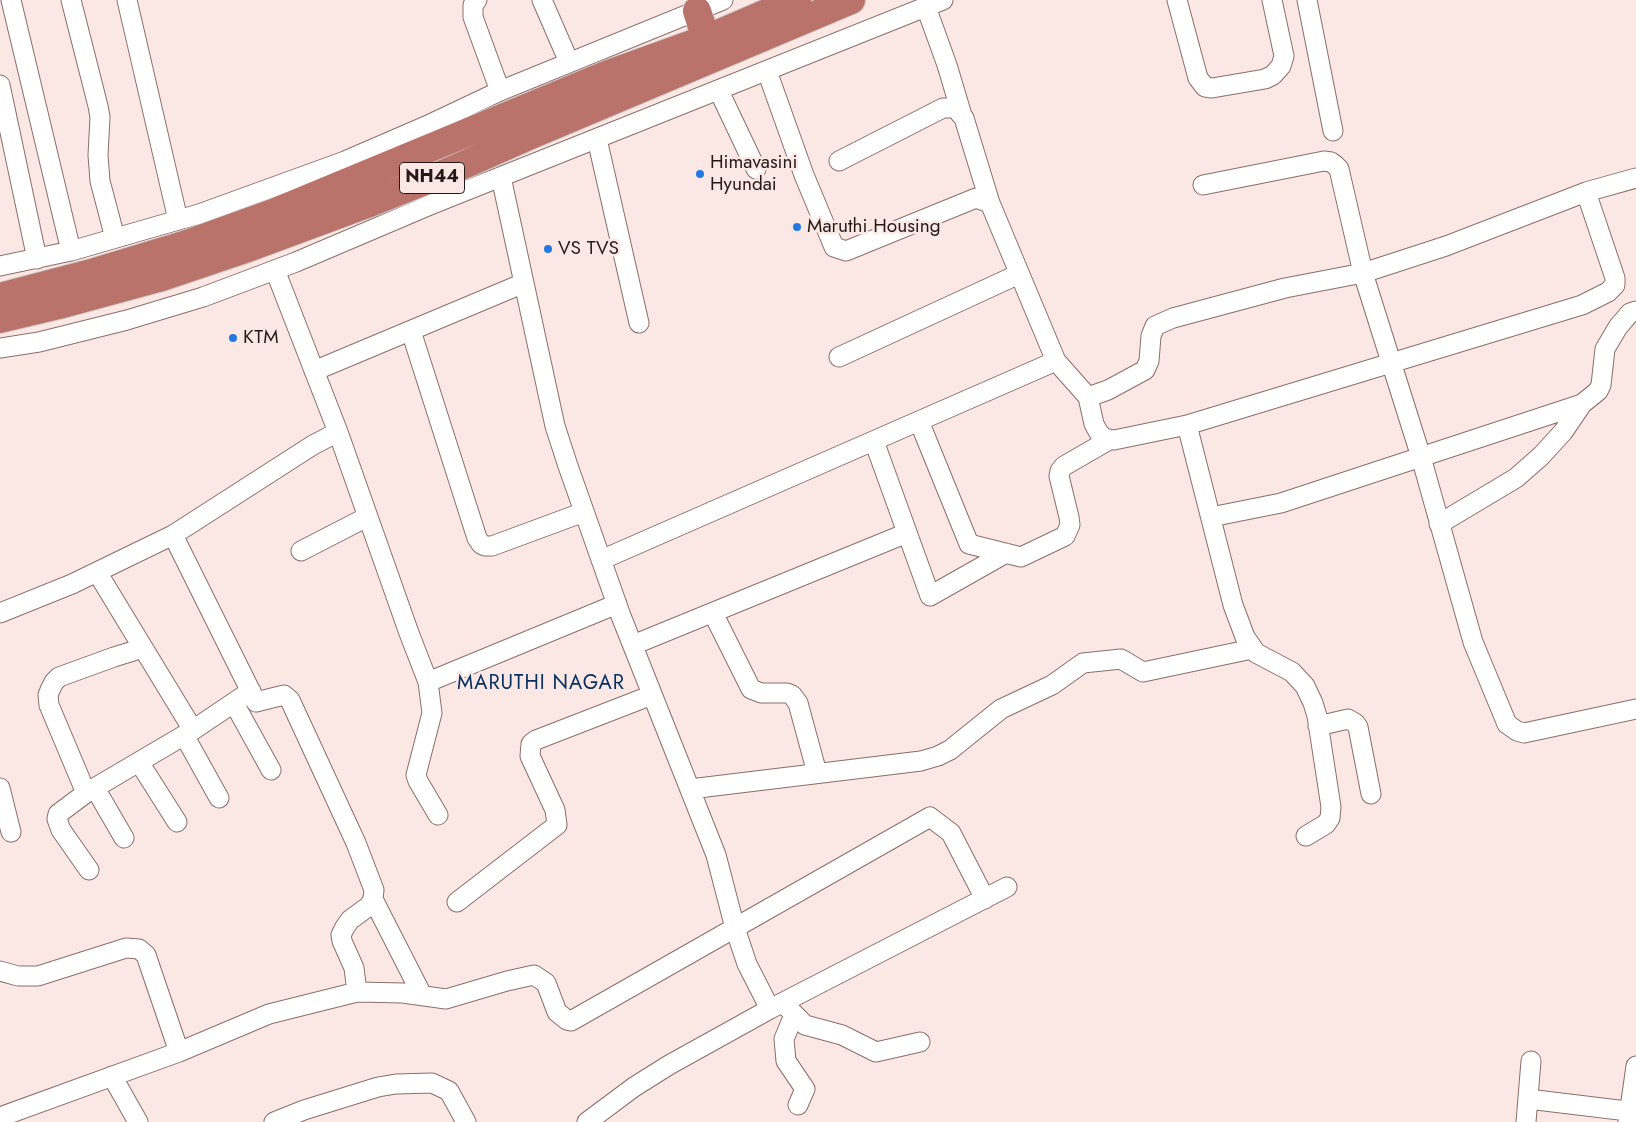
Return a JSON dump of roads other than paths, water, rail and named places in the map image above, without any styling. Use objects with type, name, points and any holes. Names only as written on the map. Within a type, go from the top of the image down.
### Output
[{"type":"highway","name":"NH44","points":[[0,297],[184,246],[273,212],[606,75],[706,39],[797,0]]},
{"type":"highway","name":"NH44","points":[[0,319],[162,277],[245,249],[372,202],[450,171],[851,0]]},
{"type":"highway","points":[[697,11],[706,39]]},
{"type":"street","points":[[11,0],[71,251]]},
{"type":"street","points":[[71,0],[98,106],[100,117],[98,155],[100,181],[115,238]]},
{"type":"street","points":[[127,0],[178,220]]},
{"type":"street","points":[[477,0],[472,10],[473,17],[500,91]]},
{"type":"street","points":[[542,0],[569,62]]},
{"type":"street","points":[[1,265],[71,251],[178,220],[345,161],[500,91],[723,0]]},
{"type":"street","points":[[1177,0],[1198,78],[1205,87],[1212,88],[1264,79],[1273,75],[1281,66],[1284,56],[1272,0]]},
{"type":"street","points":[[1307,0],[1333,130]]},
{"type":"street","points":[[0,348],[39,342],[127,320],[203,297],[275,270],[934,3],[947,66],[990,203],[1056,361],[1088,397],[1094,424],[1099,433],[1108,440]]},
{"type":"street","points":[[767,71],[804,175],[834,247],[846,251],[976,198],[990,203]]},
{"type":"street","points":[[0,85],[37,259]]},
{"type":"street","points":[[719,91],[756,169]]},
{"type":"street","points":[[839,161],[943,108],[955,108],[961,112]]},
{"type":"street","points":[[597,139],[639,323]]},
{"type":"street","points":[[1203,185],[1324,161],[1331,162],[1338,170],[1363,273],[1421,457],[1473,642],[1507,724],[1517,731],[1524,733],[1636,709]]},
{"type":"street","points":[[501,177],[554,426],[617,604],[716,856],[735,928],[747,964],[782,1009],[805,1025],[842,1035],[876,1052],[920,1042]]},
{"type":"street","points":[[1088,397],[1108,390],[1145,370],[1149,361],[1151,336],[1155,326],[1173,318],[1285,288],[1363,273],[1446,246],[1586,192],[1636,178]]},
{"type":"street","points":[[1439,524],[1516,478],[1547,450],[1563,432],[1582,404],[1598,391],[1601,385],[1606,349],[1618,327],[1633,312],[1615,285],[1615,278],[1586,192]]},
{"type":"street","points":[[275,270],[338,432],[408,633],[428,682],[432,712],[416,775],[438,815]]},
{"type":"street","points":[[839,357],[1020,274]]},
{"type":"street","points":[[314,371],[524,283]]},
{"type":"street","points":[[919,421],[969,544],[1021,557],[1065,536],[1070,525],[1060,471],[1064,466],[1108,440],[1187,425],[1582,305],[1608,292],[1615,285]]},
{"type":"street","points":[[410,331],[474,528],[481,544],[492,546],[584,512]]},
{"type":"street","points":[[601,560],[1056,361]]},
{"type":"street","points":[[1211,517],[1281,503],[1582,404]]},
{"type":"street","points":[[1187,425],[1233,605],[1245,638],[1256,653],[1292,672],[1304,686],[1313,703],[1330,807],[1330,818],[1326,824],[1306,836]]},
{"type":"street","points":[[0,613],[72,584],[173,535],[313,445],[338,432]]},
{"type":"street","points":[[874,441],[930,596],[1006,553]]},
{"type":"street","points":[[301,551],[368,517]]},
{"type":"street","points":[[633,645],[907,533]]},
{"type":"street","points":[[173,535],[256,702],[284,695],[290,700],[356,842],[374,890],[373,899],[366,910],[350,920],[344,927],[342,935],[342,941],[354,968],[356,992]]},
{"type":"street","points":[[97,572],[143,648],[188,733],[219,798]]},
{"type":"street","points":[[428,682],[617,604]]},
{"type":"street","points":[[714,613],[751,689],[761,693],[787,693],[792,695],[798,703],[817,773]]},
{"type":"street","points":[[124,838],[90,790],[49,705],[48,695],[54,682],[59,677],[114,656],[143,648]]},
{"type":"street","points":[[690,789],[921,760],[938,756],[950,750],[1001,709],[1052,685],[1082,663],[1121,659],[1144,672],[1252,649]]},
{"type":"street","points":[[89,870],[60,830],[57,819],[58,814],[90,790],[188,733],[251,692]]},
{"type":"street","points":[[457,902],[556,825],[555,810],[530,756],[532,744],[536,740],[652,695]]},
{"type":"street","points":[[234,703],[271,770]]},
{"type":"street","points":[[1318,726],[1348,719],[1355,723],[1358,727],[1371,794]]},
{"type":"street","points":[[139,762],[177,822]]},
{"type":"street","points":[[0,788],[12,832]]},
{"type":"street","points":[[0,1117],[180,1052],[269,1014],[356,992],[422,995],[446,999],[506,981],[534,975],[546,983],[557,1012],[571,1021],[930,817],[951,833],[985,899]]},
{"type":"street","points":[[587,1122],[634,1087],[669,1065],[782,1009],[1007,887]]},
{"type":"street","points":[[373,899],[422,995]]},
{"type":"street","points":[[0,971],[18,976],[38,976],[126,948],[139,949],[146,955],[180,1052]]},
{"type":"street","points":[[782,1009],[786,1061],[805,1090],[798,1105]]},
{"type":"street","points":[[1526,1122],[1531,1061]]},
{"type":"street","points":[[1528,1099],[1631,1115],[1636,1066]]},
{"type":"street","points":[[112,1076],[138,1122]]},
{"type":"street","points":[[274,1122],[304,1110],[378,1087],[396,1084],[432,1083],[448,1091],[466,1122]]},
{"type":"place","name":"Himavasini Hyundai","points":[[700,174]]},
{"type":"place","name":"Maruthi Housing","points":[[797,227]]},
{"type":"place","name":"VS TVS","points":[[548,249]]},
{"type":"place","name":"KTM","points":[[233,338]]},
{"type":"district","name":"MARUTHI NAGAR","points":[[541,684]]}]
